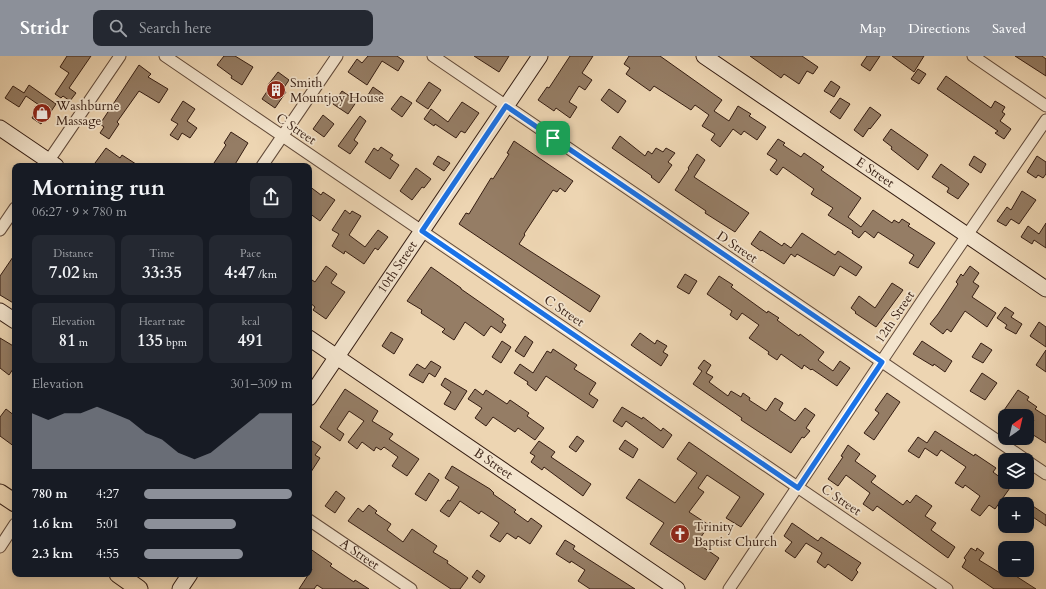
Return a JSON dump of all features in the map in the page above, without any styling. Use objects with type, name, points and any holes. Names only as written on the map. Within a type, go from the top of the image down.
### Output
[{"type":"main road","points":[[0,493],[12,501]]},
{"type":"main road","points":[[122,577],[139,589]]},
{"type":"street","points":[[51,163],[120,56]]},
{"type":"street","name":"C Street","points":[[165,56],[947,589]]},
{"type":"street","points":[[264,163],[337,56]]},
{"type":"street","name":"D Street","points":[[433,56],[1016,453]]},
{"type":"street","name":"10th Street","points":[[312,394],[540,56]]},
{"type":"street","name":"E Street","points":[[704,56],[1046,289]]},
{"type":"street","points":[[973,56],[1046,106]]},
{"type":"street","name":"12th Street","points":[[729,589],[1046,120]]},
{"type":"street","points":[[0,128],[49,163]]},
{"type":"street","points":[[0,230],[12,212]]},
{"type":"street","points":[[0,310],[12,319]]},
{"type":"street","name":"B Street","points":[[312,340],[677,589]]},
{"type":"street","name":"D Street","points":[[1034,466],[1046,474]]},
{"type":"street","name":"A Street","points":[[312,522],[410,589]]},
{"type":"street","points":[[0,547],[12,529]]},
{"type":"street","points":[[180,589],[188,577]]},
{"type":"building","points":[[67,56],[91,56],[69,88],[76,93],[70,101],[63,96],[61,98],[55,94],[69,73],[60,67]]},
{"type":"building","points":[[224,56],[235,56],[253,67],[242,85],[231,78],[232,76],[217,65]]},
{"type":"building","points":[[368,56],[397,56],[404,61],[398,71],[382,61],[367,85],[348,72],[357,59],[362,63]]},
{"type":"building","points":[[474,56],[509,56],[499,72]]},
{"type":"building","points":[[570,56],[593,56],[582,73],[592,80],[585,90],[579,86],[569,102],[577,107],[570,118],[556,108],[554,111],[538,100],[547,87],[549,88]]},
{"type":"building","points":[[629,56],[660,56],[722,100],[714,111],[729,121],[738,106],[751,114],[749,116],[766,127],[757,140],[744,131],[741,135],[733,129],[720,147],[711,140],[715,134],[702,126],[709,115],[695,105],[691,110],[654,86],[650,91],[626,74],[630,68],[624,64]]},
{"type":"building","points":[[750,56],[802,56],[818,67],[813,74],[807,71],[799,84],[784,74],[781,78]]},
{"type":"building","points":[[867,56],[880,56],[870,71],[861,65]]},
{"type":"building","points":[[892,56],[924,56],[914,72]]},
{"type":"building","points":[[1015,56],[1042,56],[1046,59],[1046,76]]},
{"type":"building","points":[[139,65],[151,74],[148,77],[168,89],[159,103],[139,91],[117,122],[119,124],[109,139],[100,133],[104,127],[100,124]]},
{"type":"building","points":[[918,69],[926,74],[919,84],[911,79]]},
{"type":"building","name":"Smith Mountjoy House","points":[[278,72],[289,80],[283,89],[286,92],[275,108],[262,99],[270,87],[268,85]]},
{"type":"building","points":[[946,76],[991,108],[995,101],[1005,107],[1002,112],[1005,114],[1000,121],[1011,129],[1004,139],[995,133],[998,131],[937,89]]},
{"type":"building","points":[[831,81],[840,87],[834,97],[824,91]]},
{"type":"building","points":[[429,82],[441,90],[428,109],[416,101]]},
{"type":"building","points":[[29,85],[56,104],[41,124],[32,118],[39,105],[26,96],[19,107],[5,98],[13,86],[24,93]]},
{"type":"building","points":[[373,87],[383,94],[378,102],[368,95]]},
{"type":"building","points":[[609,89],[626,101],[618,113],[601,100]]},
{"type":"building","points":[[342,91],[357,101],[348,114],[333,104]]},
{"type":"building","points":[[401,96],[412,103],[402,117],[391,109]]},
{"type":"building","points":[[840,98],[850,104],[840,119],[830,112]]},
{"type":"building","points":[[183,101],[195,109],[187,121],[197,128],[190,138],[182,133],[178,140],[170,135],[178,124],[171,120]]},
{"type":"building","points":[[462,102],[479,113],[465,133],[461,131],[456,138],[435,124],[434,126],[424,119],[431,109],[448,122]]},
{"type":"building","points":[[870,107],[881,115],[863,137],[854,130]]},
{"type":"building","points":[[323,115],[334,124],[324,137],[313,129]]},
{"type":"building","points":[[360,116],[366,121],[354,140],[358,143],[350,154],[338,146]]},
{"type":"building","points":[[891,129],[928,155],[918,170],[891,149],[892,147],[883,140]]},
{"type":"building","points":[[231,132],[248,143],[236,163],[214,163],[226,145],[224,143]]},
{"type":"building","points":[[620,136],[645,156],[648,151],[652,154],[656,148],[663,152],[666,148],[675,153],[668,162],[672,165],[659,183],[651,177],[652,176],[612,148]]},
{"type":"building","points":[[778,139],[785,143],[783,145],[801,157],[804,153],[824,167],[821,170],[861,198],[848,217],[861,227],[873,210],[892,223],[894,220],[899,223],[902,219],[910,224],[908,226],[935,243],[918,268],[909,263],[914,255],[878,232],[874,238],[865,231],[859,238],[852,233],[853,231],[828,215],[833,208],[811,194],[814,189],[783,167],[777,175],[770,170],[777,160],[767,154]]},
{"type":"building","points":[[514,141],[573,181],[565,192],[560,188],[557,192],[553,190],[519,244],[600,296],[590,312],[459,224],[466,213],[469,214],[491,178],[493,179],[509,154],[507,153]]},
{"type":"building","points":[[381,147],[393,155],[390,159],[399,165],[390,179],[365,162],[374,148],[378,151]]},
{"type":"building","points":[[106,148],[120,158],[122,155],[134,163],[95,163]]},
{"type":"building","points":[[697,154],[705,160],[694,177],[749,213],[735,232],[705,213],[706,211],[675,190]]},
{"type":"building","points":[[438,156],[450,163],[444,171],[433,164]]},
{"type":"building","points":[[974,156],[986,164],[981,173],[969,165]]},
{"type":"building","points":[[1037,156],[1046,162],[1046,174],[1043,178],[1038,175],[1036,178],[1027,172]]},
{"type":"building","points":[[941,164],[969,184],[958,199],[947,192],[949,188],[932,177]]},
{"type":"building","points":[[416,168],[431,179],[424,188],[422,187],[412,200],[400,191]]},
{"type":"building","points":[[312,188],[321,195],[323,192],[335,200],[320,221],[312,215]]},
{"type":"building","points":[[1022,191],[1036,200],[1019,224],[1011,219],[1006,226],[997,221],[1007,207],[1011,210]]},
{"type":"building","points":[[345,210],[350,214],[352,211],[361,216],[349,235],[365,247],[378,230],[388,237],[378,250],[375,248],[364,264],[345,251],[344,254],[332,246],[339,234],[332,230]]},
{"type":"building","points":[[1046,223],[1046,248],[1034,240],[1032,244],[1021,237],[1028,226],[1039,234]]},
{"type":"building","points":[[760,231],[782,246],[784,243],[791,248],[802,233],[835,255],[838,251],[862,267],[856,276],[840,266],[834,276],[797,254],[795,257],[791,254],[784,264],[751,244]]},
{"type":"building","points":[[12,258],[12,302],[0,295],[0,276]]},
{"type":"building","points":[[326,266],[337,274],[331,283],[345,292],[326,319],[313,310],[315,307],[312,304],[312,280],[315,282]]},
{"type":"building","points":[[970,266],[979,273],[973,282],[979,286],[972,297],[996,313],[987,327],[965,311],[951,332],[947,329],[943,334],[930,324],[958,284],[956,282],[961,274],[963,276]]},
{"type":"building","points":[[431,267],[504,319],[502,322],[506,325],[501,333],[491,326],[484,336],[465,322],[454,340],[442,332],[445,329],[421,313],[422,310],[407,301]]},
{"type":"building","points":[[685,274],[697,281],[689,294],[677,287]]},
{"type":"building","points":[[719,276],[733,285],[731,287],[767,313],[768,311],[779,318],[777,320],[799,336],[800,334],[824,352],[818,360],[833,371],[840,361],[850,368],[837,386],[804,365],[802,369],[781,354],[777,360],[768,354],[769,352],[749,338],[759,325],[742,313],[737,320],[730,315],[732,311],[707,294]]},
{"type":"building","points":[[892,283],[903,290],[876,327],[855,313],[856,312],[851,308],[859,296],[875,308]]},
{"type":"building","points":[[1005,307],[1014,313],[1011,317],[1022,324],[1016,334],[1005,328],[1007,325],[997,318]]},
{"type":"building","points":[[1039,322],[1046,327],[1046,347],[1030,336]]},
{"type":"building","points":[[391,332],[403,339],[394,354],[382,346]]},
{"type":"building","points":[[640,333],[655,344],[657,340],[667,346],[663,352],[668,355],[661,366],[631,345]]},
{"type":"building","points":[[525,336],[533,342],[524,357],[515,351]]},
{"type":"building","points":[[0,338],[12,345],[12,370],[9,375],[0,368]]},
{"type":"building","points":[[502,341],[511,347],[501,363],[492,357]]},
{"type":"building","points":[[922,341],[952,361],[945,372],[934,364],[933,366],[913,354]]},
{"type":"building","points":[[981,343],[992,350],[983,363],[972,357]]},
{"type":"building","points":[[553,349],[577,365],[574,369],[596,383],[589,394],[598,400],[593,408],[546,376],[536,391],[527,384],[528,382],[514,373],[520,364],[533,373],[547,351],[551,353]]},
{"type":"building","points":[[1046,350],[1046,372],[1036,365]]},
{"type":"building","points":[[704,360],[711,365],[706,373],[713,377],[709,382],[728,396],[731,391],[741,397],[743,393],[750,398],[749,400],[766,411],[775,398],[783,403],[779,410],[795,421],[805,408],[815,415],[806,428],[810,431],[804,438],[802,437],[791,453],[741,420],[742,418],[693,384],[702,371],[698,368]]},
{"type":"building","points":[[431,361],[441,367],[435,377],[429,373],[423,383],[409,375],[417,364],[425,369]]},
{"type":"building","points":[[982,373],[997,383],[985,400],[970,391]]},
{"type":"building","points":[[445,378],[467,391],[455,410],[444,404],[451,392],[441,385]]},
{"type":"building","points":[[345,389],[378,411],[372,421],[393,434],[389,439],[419,459],[407,476],[392,466],[398,457],[384,447],[381,450],[376,447],[374,451],[362,442],[357,449],[348,442],[364,421],[349,411],[337,429],[344,434],[340,441],[320,427]]},
{"type":"building","points":[[475,389],[483,395],[486,390],[507,404],[510,400],[529,413],[527,416],[544,428],[535,440],[518,428],[515,432],[493,417],[486,426],[475,418],[482,408],[468,399]]},
{"type":"building","points":[[1018,390],[1029,397],[1027,400],[1037,407],[1035,409],[1046,416],[1046,443],[1034,435],[1034,409],[1005,409]]},
{"type":"building","points":[[887,393],[900,402],[874,440],[864,433],[879,413],[875,410]]},
{"type":"building","points":[[622,407],[642,419],[643,417],[661,431],[663,428],[672,435],[663,448],[626,421],[622,427],[613,421]]},
{"type":"building","points":[[6,409],[12,414],[12,445],[0,436],[0,417]]},
{"type":"building","points":[[935,431],[996,468],[993,472],[998,476],[998,489],[1009,489],[1004,497],[998,497],[998,505],[995,509],[989,505],[980,516],[971,510],[980,496],[965,485],[963,488],[955,483],[966,467],[941,450],[937,456],[925,448],[919,458],[908,451],[918,437],[927,443]]},
{"type":"building","points":[[577,436],[584,441],[576,452],[569,447]]},
{"type":"building","points":[[625,440],[638,449],[633,458],[619,449]]},
{"type":"building","points":[[312,441],[321,447],[315,455],[320,458],[312,470]]},
{"type":"building","points":[[539,441],[555,452],[551,457],[591,484],[583,496],[544,467],[542,470],[531,462],[535,456],[530,453]]},
{"type":"building","points":[[689,442],[764,494],[741,527],[726,518],[740,497],[707,475],[698,488],[704,492],[689,512],[709,525],[697,543],[719,558],[705,580],[650,544],[664,523],[626,498],[639,479],[675,503],[697,473],[677,459]]},
{"type":"building","points":[[848,445],[860,454],[855,461],[876,476],[871,482],[903,505],[907,500],[910,503],[916,495],[932,506],[925,516],[936,523],[931,530],[955,547],[948,558],[877,506],[873,511],[863,504],[870,493],[846,475],[838,486],[828,479],[843,457],[841,456]]},
{"type":"building","points":[[452,466],[490,489],[494,493],[493,494],[516,510],[514,512],[528,522],[531,518],[542,526],[530,544],[518,536],[516,539],[507,533],[500,542],[490,536],[499,523],[481,511],[479,514],[460,501],[449,517],[440,511],[448,500],[450,501],[459,487],[445,478]]},
{"type":"building","points":[[429,473],[439,480],[426,501],[415,494]]},
{"type":"building","points":[[336,491],[345,498],[335,513],[325,506]]},
{"type":"building","points":[[369,505],[377,511],[375,513],[391,524],[387,530],[403,542],[412,529],[437,546],[433,552],[448,561],[447,563],[468,578],[460,589],[451,589],[348,521],[358,508],[363,512]]},
{"type":"building","points":[[1034,507],[1046,515],[1046,526],[1034,518]]},
{"type":"building","points":[[792,523],[818,541],[821,537],[861,563],[856,570],[858,572],[852,581],[828,564],[825,568],[817,562],[822,553],[806,543],[795,558],[785,551],[792,542],[784,536]]},
{"type":"building","points":[[565,540],[575,546],[573,549],[577,552],[635,589],[590,589],[578,581],[585,570],[556,554]]},
{"type":"building","points":[[971,548],[976,551],[977,548],[984,553],[979,560],[998,572],[998,577],[1017,577],[1036,589],[994,589],[962,567],[966,560],[964,558]]},
{"type":"building","points":[[312,550],[332,564],[330,566],[354,582],[355,580],[369,589],[323,589],[317,585],[314,589],[299,589],[307,577],[312,577]]},
{"type":"building","points":[[477,570],[485,576],[480,583],[472,577]]},
{"type":"place","name":"Smith Mountjoy House","points":[[276,90]]},
{"type":"place","name":"Washburne Massage","points":[[42,113]]},
{"type":"place","name":"Trinity Baptist Church","points":[[680,534]]},
{"type":"route","points":[[506,106],[553,138],[882,362],[798,488],[422,231],[506,106]]}]
